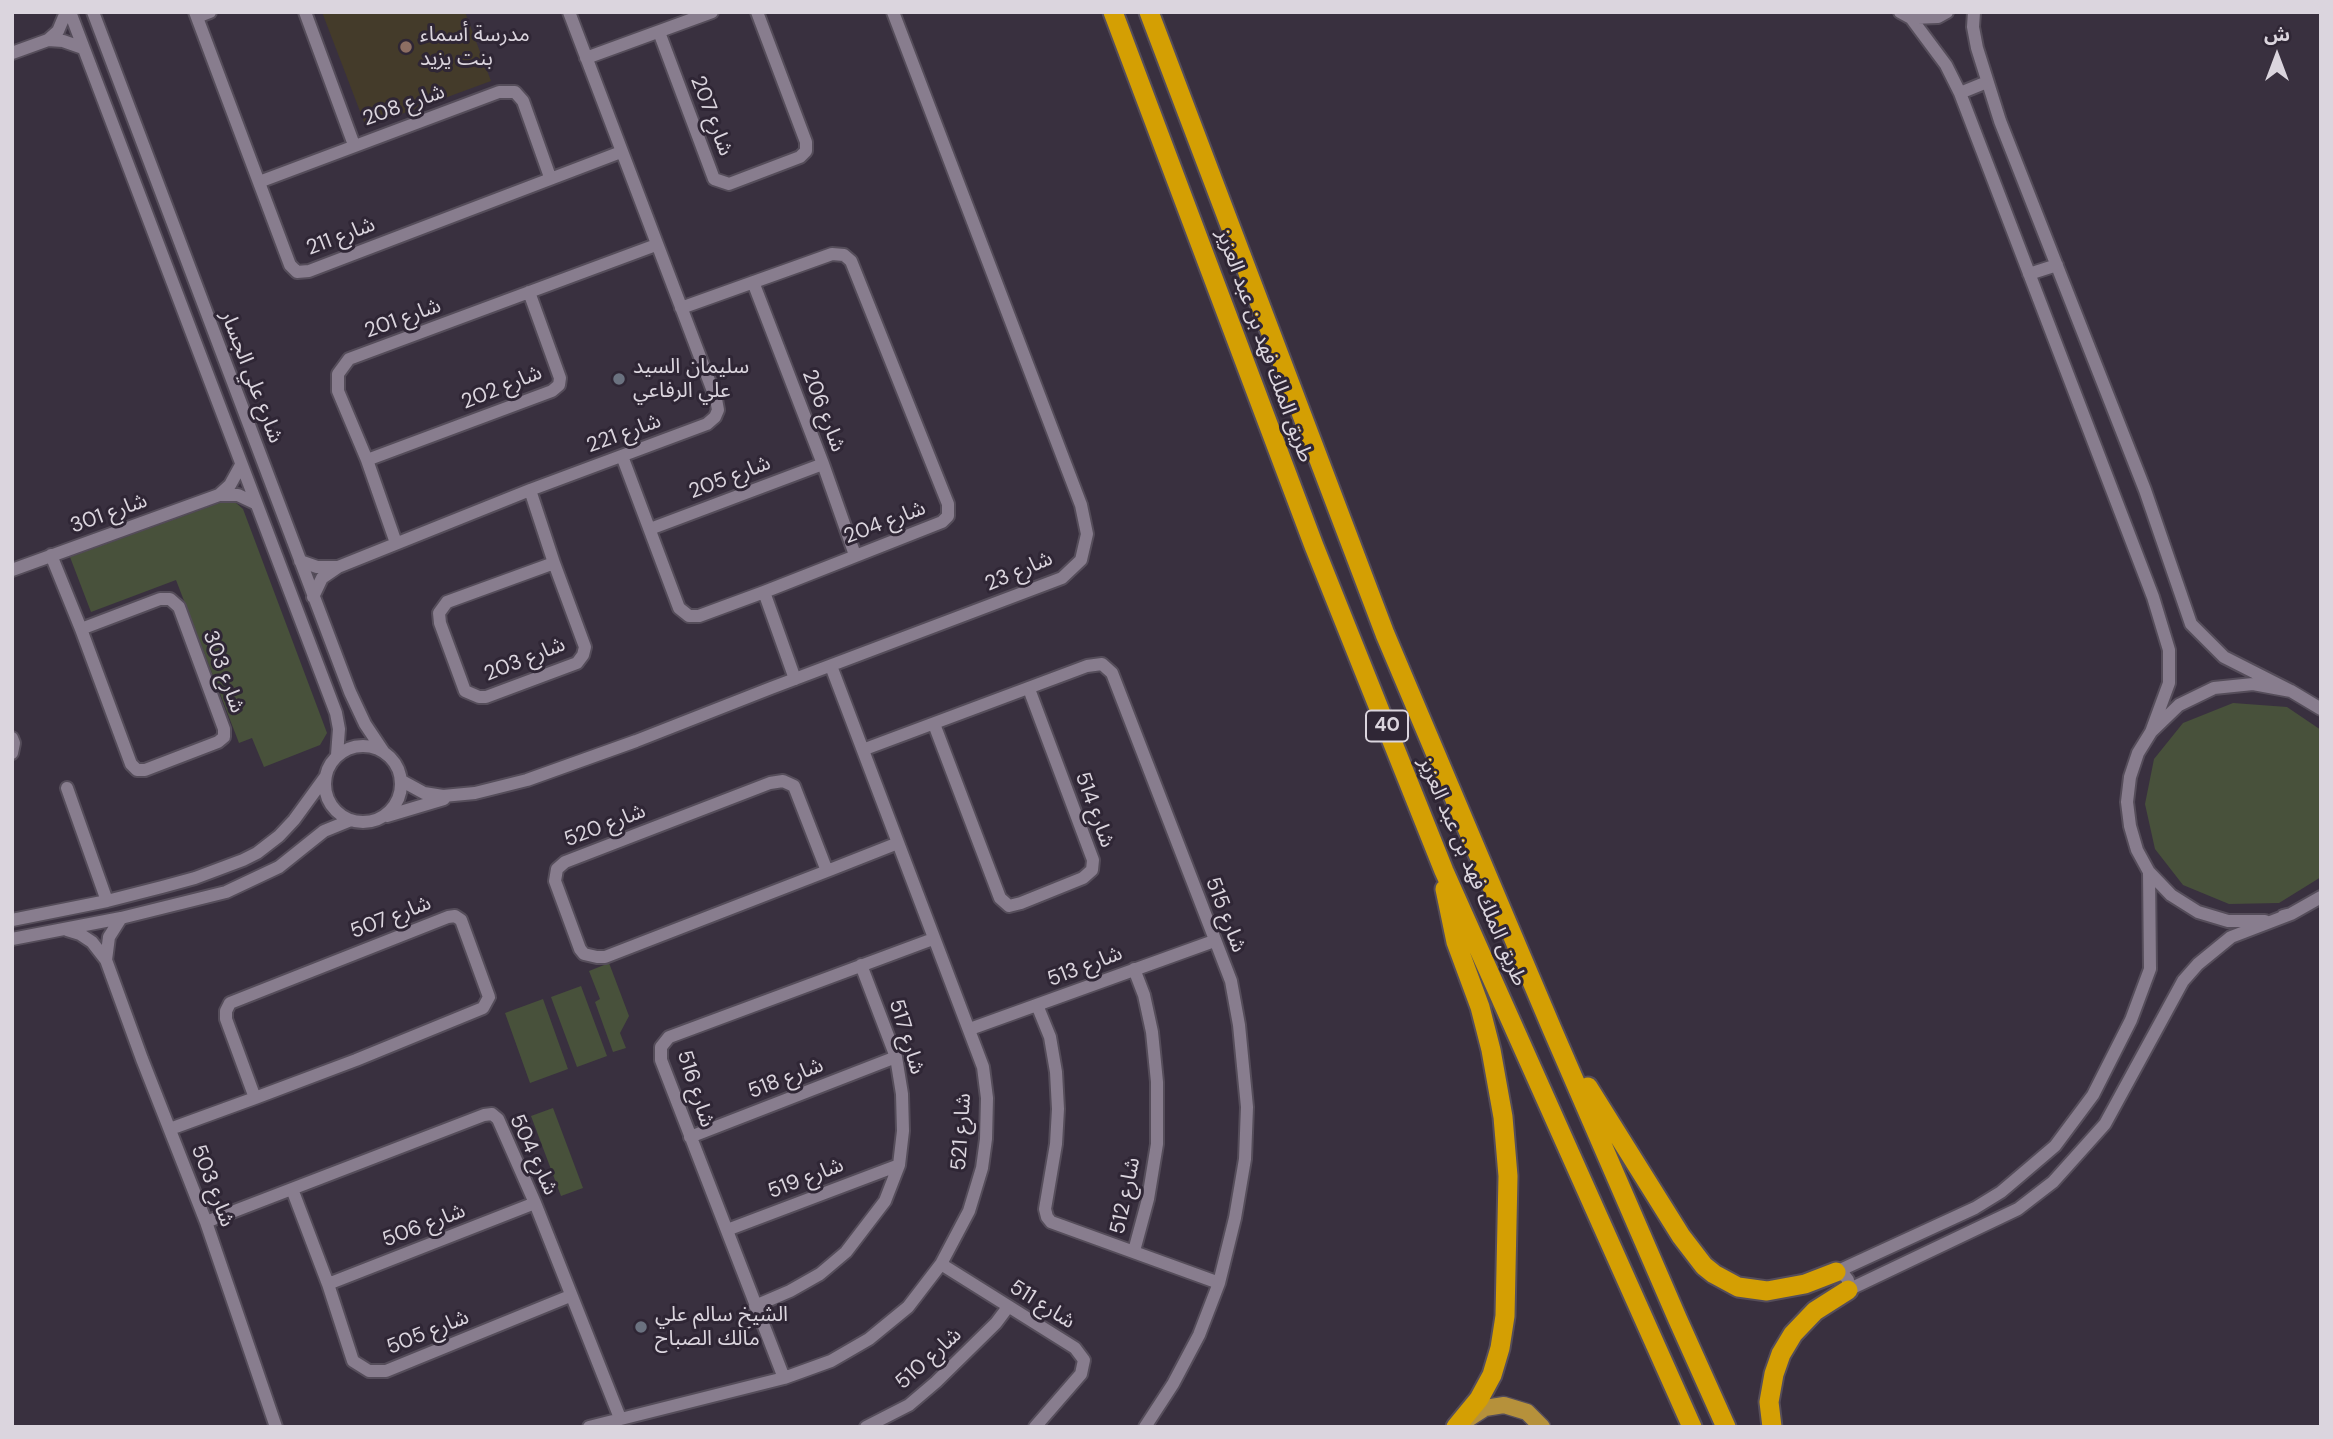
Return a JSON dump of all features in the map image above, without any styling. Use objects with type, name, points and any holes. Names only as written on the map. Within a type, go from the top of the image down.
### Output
[{"type":"highway","name":"طريق الملك فهد بن عبد العزيز","points":[[1113,12],[1314,546],[1444,871],[1692,1427]]},
{"type":"highway","name":"طريق الملك فهد بن عبد العزيز","points":[[1149,12],[1385,634],[1552,1029],[1726,1427]]},
{"type":"highway","points":[[1444,871],[1451,925],[1480,1007],[1491,1050],[1503,1117],[1508,1176],[1505,1316],[1500,1348],[1483,1393],[1457,1427]]},
{"type":"highway","points":[[1552,1029],[1681,1236],[1704,1266],[1727,1282],[1751,1290],[1784,1289],[1836,1272]]},
{"type":"highway","points":[[1772,1427],[1769,1402],[1773,1381],[1787,1344],[1815,1311],[1848,1290]]},
{"type":"main road","points":[[1457,1427],[1480,1411],[1491,1406],[1504,1405],[1527,1412],[1542,1427]]},
{"type":"street","points":[[12,53],[48,40],[58,31],[68,12]]},
{"type":"street","name":"شارع علي الجسار","points":[[68,12],[335,713],[339,730],[337,755]]},
{"type":"street","name":"شارع علي الجسار","points":[[93,12],[356,708],[383,751]]},
{"type":"street","points":[[196,15],[210,12]]},
{"type":"street","points":[[305,12],[354,145]]},
{"type":"street","name":"شارع 221","points":[[313,597],[322,578],[338,567],[530,490],[708,424],[715,418],[718,410],[716,399],[569,12]]},
{"type":"street","points":[[586,58],[712,12]]},
{"type":"street","name":"شارع 207","points":[[659,32],[714,179],[729,184],[800,157],[806,150],[806,142],[757,12]]},
{"type":"street","name":"شارع 23","points":[[383,817],[527,780],[636,741],[1062,578],[1081,560],[1087,534],[1081,505],[893,12]]},
{"type":"street","points":[[1906,15],[1938,17],[1947,12]]},
{"type":"street","points":[[1974,12],[1973,27],[1977,48],[2000,121],[2145,490],[2190,624],[2224,657],[2321,709]]},
{"type":"street","name":"شارع 211","points":[[196,15],[289,265],[297,272],[309,271],[621,152]]},
{"type":"street","points":[[1906,15],[1946,65],[1960,93],[2153,597],[2169,650],[2169,683],[2151,732],[2138,753],[2127,802],[2130,827],[2137,850],[2149,872],[2171,895],[2198,912],[2228,921],[2260,922],[2291,914]]},
{"type":"street","points":[[48,40],[63,41],[83,48]]},
{"type":"street","points":[[1960,93],[1987,82]]},
{"type":"street","name":"شارع 208","points":[[259,182],[499,92],[515,92],[523,101],[550,177]]},
{"type":"street","name":"شارع 201","points":[[396,543],[367,460],[338,391],[338,374],[349,359],[656,245]]},
{"type":"street","name":"شارع 204","points":[[622,456],[679,608],[689,616],[699,616],[764,592],[942,522],[948,516],[948,504],[851,261],[844,255],[832,254],[681,308]]},
{"type":"street","points":[[2029,274],[2057,265]]},
{"type":"street","name":"شارع 206","points":[[754,282],[855,555]]},
{"type":"street","name":"شارع 202","points":[[367,460],[552,391],[559,385],[560,378],[549,342],[529,292]]},
{"type":"street","points":[[195,345],[206,345],[216,339]]},
{"type":"street","points":[[213,391],[221,384],[233,383]]},
{"type":"street","name":"شارع 205","points":[[650,529],[823,464]]},
{"type":"street","points":[[219,495],[234,479],[240,465]]},
{"type":"street","name":"شارع 203","points":[[530,490],[585,647],[583,655],[577,663],[486,697],[465,691],[440,624],[439,613],[447,602],[554,563]]},
{"type":"street","points":[[219,495],[238,495],[255,503]]},
{"type":"street","name":"شارع 301","points":[[12,570],[219,495]]},
{"type":"street","name":"شارع 303","points":[[51,555],[131,764],[137,770],[145,770],[218,742],[224,737],[224,729],[179,607],[170,599],[160,599],[81,629]]},
{"type":"street","points":[[300,561],[317,567],[338,567]]},
{"type":"street","points":[[764,592],[795,679]]},
{"type":"street","name":"شارع 515","points":[[864,749],[1087,666],[1101,664],[1112,673],[1231,981],[1240,1025],[1247,1107],[1245,1159],[1219,1283],[1199,1335],[1173,1384],[1145,1427]]},
{"type":"street","name":"شارع 521","points":[[589,1427],[784,1378],[831,1361],[869,1339],[908,1307],[941,1264],[969,1211],[984,1158],[986,1139],[986,1088],[983,1067],[831,666]]},
{"type":"street","points":[[2151,732],[2179,705],[2214,688],[2253,684],[2291,691]]},
{"type":"street","name":"شارع 514","points":[[934,724],[1000,898],[1009,906],[1021,903],[1083,878],[1092,870],[1093,860],[1029,689]]},
{"type":"street","points":[[12,738],[12,753]]},
{"type":"street","points":[[12,919],[107,901],[195,878],[228,867],[257,853],[294,820],[326,776],[337,755],[348,749],[372,746],[383,751],[397,766],[402,781],[401,791],[397,802],[383,817],[373,821],[351,820],[333,808],[327,798],[326,776]]},
{"type":"street","name":"شارع 23","points":[[402,781],[424,793],[458,796]]},
{"type":"street","name":"شارع 520","points":[[827,871],[794,786],[783,781],[770,783],[565,862],[556,869],[555,881],[580,949],[584,954],[605,957],[827,871],[898,843]]},
{"type":"street","points":[[67,788],[107,901]]},
{"type":"street","points":[[12,940],[121,918],[243,886],[279,867],[324,831],[351,820]]},
{"type":"street","points":[[1836,1272],[1956,1217],[2001,1192],[2054,1146],[2093,1095],[2131,1020],[2150,969],[2149,872]]},
{"type":"street","points":[[1836,1272],[1846,1276],[1848,1290],[2018,1209],[2053,1182],[2105,1124],[2183,981],[2198,964],[2231,937],[2291,914],[2321,897]]},
{"type":"street","name":"شارع 507","points":[[170,1129],[255,1098],[454,1021],[486,1005],[489,997],[461,920],[455,916],[447,917],[230,1003],[226,1020],[255,1098]]},
{"type":"street","points":[[106,960],[109,937],[121,918]]},
{"type":"street","name":"شارع 503","points":[[67,930],[92,942],[106,960],[206,1222],[276,1427]]},
{"type":"street","name":"شارع 516","points":[[784,1378],[661,1060],[661,1047],[668,1037],[933,939]]},
{"type":"street","name":"شارع 513","points":[[970,1029],[1214,941]]},
{"type":"street","name":"شارع 517","points":[[755,1306],[820,1274],[846,1252],[885,1200],[899,1165],[903,1131],[902,1094],[895,1057],[861,965]]},
{"type":"street","name":"شارع 512","points":[[1037,1005],[1050,1037],[1058,1109],[1056,1144],[1045,1209],[1047,1217],[1051,1222],[1134,1251],[1148,1199],[1157,1144],[1157,1082],[1152,1032],[1144,995],[1134,969]]},
{"type":"street","name":"شارع 518","points":[[691,1137],[895,1057]]},
{"type":"street","name":"شارع 504","points":[[206,1222],[492,1114],[498,1119],[535,1203],[620,1418]]},
{"type":"street","name":"شارع 519","points":[[727,1230],[899,1165]]},
{"type":"street","name":"شارع 505","points":[[292,1189],[328,1284],[353,1362],[369,1371],[386,1371],[570,1296]]},
{"type":"street","name":"شارع 506","points":[[328,1284],[535,1203]]},
{"type":"street","points":[[1956,1217],[1966,1235]]},
{"type":"street","points":[[1134,1251],[1219,1283]]},
{"type":"street","name":"شارع 511","points":[[941,1264],[1075,1348],[1083,1360],[1081,1374],[1035,1427]]},
{"type":"street","name":"شارع 510","points":[[866,1427],[909,1405],[996,1323],[1008,1307]]},
{"type":"shaded area","name":"مدرسة أسماء بنت يزيد","points":[[322,12],[465,12],[491,81],[366,127]]},
{"type":"green space","points":[[225,501],[235,502],[243,509],[327,733],[320,745],[264,767],[252,738],[239,743],[176,580],[91,612],[70,557]]},
{"type":"green space","points":[[2233,703],[2287,707],[2321,730],[2321,877],[2279,903],[2229,904],[2183,885],[2155,849],[2145,804],[2154,759],[2183,723]]},
{"type":"green space","points":[[609,963],[629,1016],[620,1033],[626,1048],[613,1052],[595,1002],[600,999],[589,971]]},
{"type":"green space","points":[[581,986],[607,1056],[577,1067],[551,997]]},
{"type":"green space","points":[[543,999],[568,1069],[530,1083],[505,1013]]},
{"type":"green space","points":[[553,1108],[583,1188],[561,1196],[531,1116]]},
{"type":"place","name":"مدرسة أسماء بنت يزيد","points":[[406,47]]},
{"type":"place","name":"سليمان السيد علي الرفاعي","points":[[619,379]]},
{"type":"place","name":"الشيخ سالم علي مالك الصباح","points":[[641,1327]]}]
